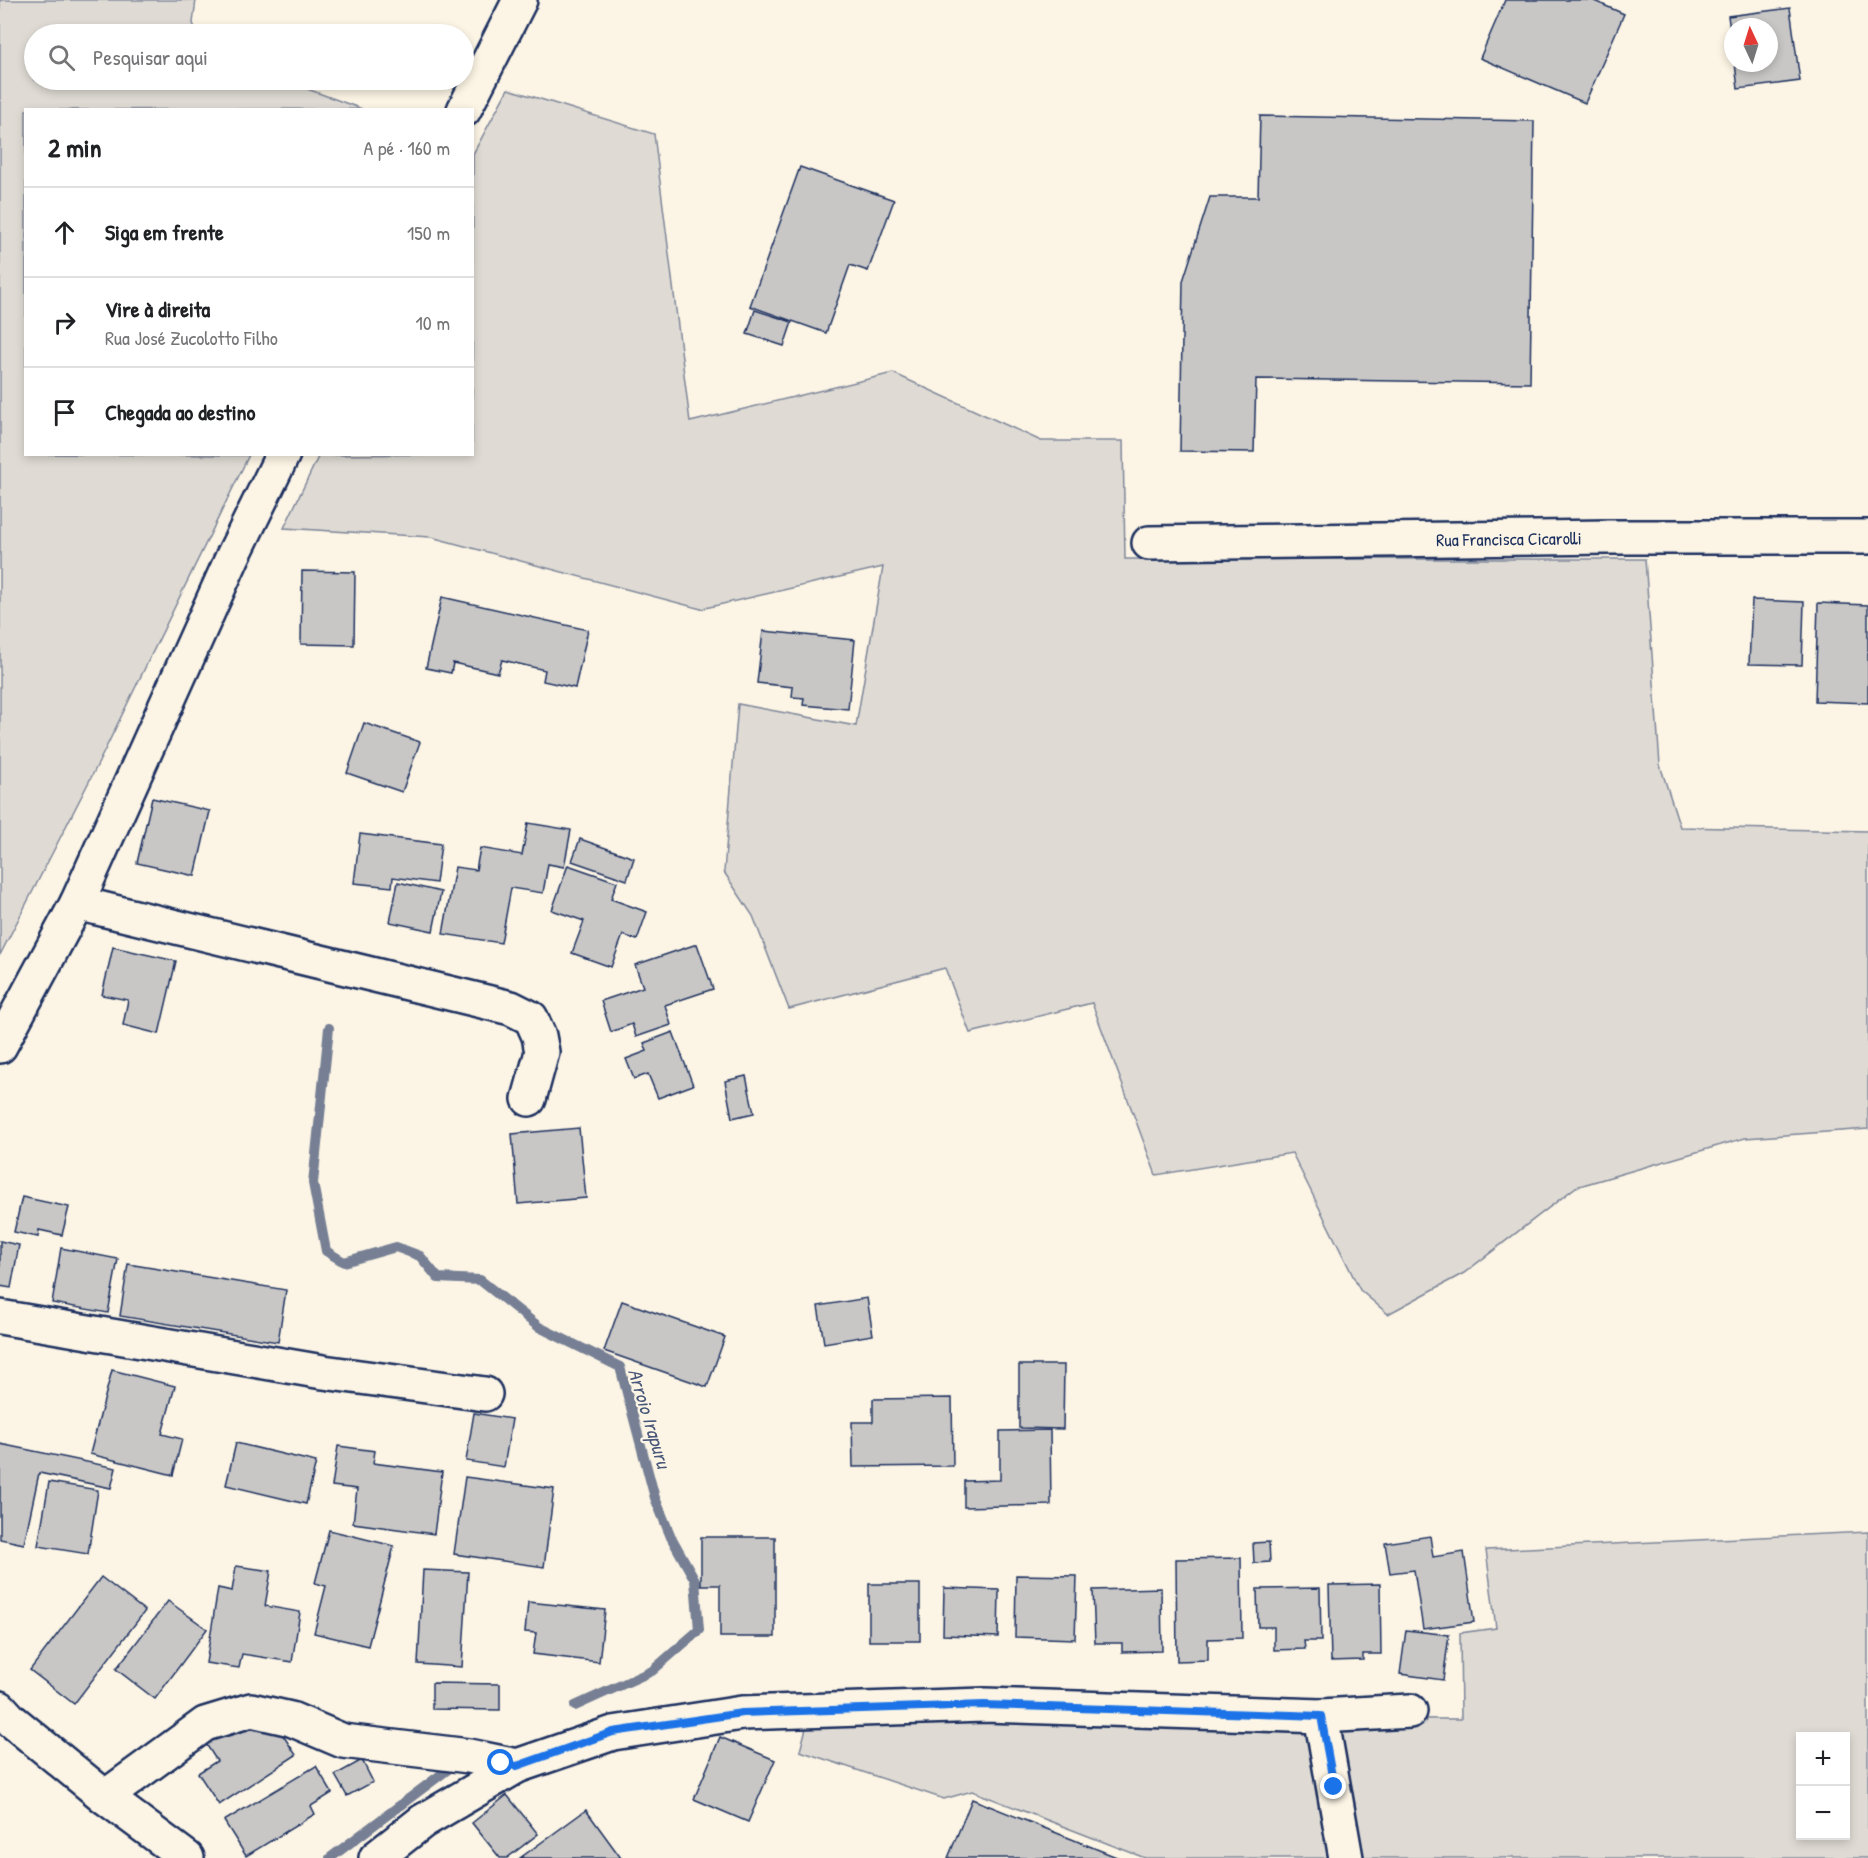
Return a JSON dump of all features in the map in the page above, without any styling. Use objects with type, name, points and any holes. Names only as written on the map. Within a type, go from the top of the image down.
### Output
[{"type":"street","points":[[465,108],[520,0]]},
{"type":"street","points":[[0,1046],[77,903],[233,556],[282,456]]},
{"type":"street","name":"Rua Francisca Cicarolli","points":[[1149,543],[1598,537],[1868,537]]},
{"type":"street","points":[[77,903],[511,1008],[531,1018],[539,1036],[542,1052],[529,1099]]},
{"type":"street","points":[[0,1317],[312,1370],[485,1394]]},
{"type":"street","points":[[376,1858],[423,1821],[517,1766],[613,1732],[742,1713],[984,1705],[1321,1716],[1410,1711]]},
{"type":"street","points":[[0,1708],[11,1720],[105,1797],[187,1858]]},
{"type":"street","points":[[105,1797],[205,1724],[251,1710],[291,1719],[343,1741],[470,1756],[517,1766]]},
{"type":"street","points":[[1321,1716],[1346,1858]]},
{"type":"shaded area","points":[[0,0],[196,0],[193,24],[24,24],[24,90],[310,90],[359,108],[24,108],[24,456],[249,456],[98,764],[0,955]]},
{"type":"shaded area","points":[[508,89],[654,134],[690,422],[893,373],[1041,441],[1123,441],[1125,559],[1645,559],[1660,765],[1680,827],[1868,831],[1868,1129],[1745,1138],[1576,1187],[1464,1273],[1388,1314],[1360,1290],[1292,1153],[1156,1175],[1092,1003],[970,1033],[945,968],[789,1009],[753,916],[724,872],[738,704],[856,726],[883,567],[701,609],[431,537],[284,528],[319,456],[474,456],[474,152]]},
{"type":"shaded area","points":[[1868,1532],[1868,1858],[1145,1858],[972,1791],[944,1799],[800,1751],[806,1728],[946,1718],[1461,1719],[1460,1633],[1496,1628],[1486,1550]]},
{"type":"building","points":[[1505,0],[1592,0],[1624,14],[1585,103],[1480,58]]},
{"type":"building","points":[[1790,8],[1800,81],[1738,89],[1736,72],[1778,72],[1778,18],[1728,18],[1728,16]]},
{"type":"building","points":[[1260,116],[1534,121],[1530,383],[1256,379],[1254,452],[1180,451],[1183,281],[1210,197],[1258,197]]},
{"type":"building","points":[[800,167],[894,200],[868,271],[850,265],[826,333],[750,306]]},
{"type":"building","points":[[755,310],[792,322],[784,346],[747,334]]},
{"type":"building","points":[[302,571],[355,572],[354,645],[301,644]]},
{"type":"building","points":[[442,597],[588,630],[575,688],[543,681],[545,670],[502,660],[498,673],[453,663],[451,673],[426,668]]},
{"type":"building","points":[[1752,600],[1804,602],[1802,665],[1749,664]]},
{"type":"building","points":[[1818,603],[1868,605],[1868,703],[1815,701]]},
{"type":"building","points":[[763,631],[855,640],[848,709],[803,705],[804,698],[792,697],[793,687],[757,683]]},
{"type":"building","points":[[364,723],[420,742],[402,792],[347,773]]},
{"type":"building","points":[[152,798],[210,811],[195,876],[137,863]]},
{"type":"building","points":[[528,823],[571,830],[564,867],[548,864],[543,893],[511,888],[501,943],[443,934],[455,867],[476,870],[480,848],[522,855]]},
{"type":"building","points":[[360,834],[441,844],[436,883],[393,877],[392,887],[354,883]]},
{"type":"building","points":[[580,839],[634,858],[627,880],[572,861]]},
{"type":"building","points":[[568,865],[617,882],[611,899],[647,912],[637,940],[623,935],[611,967],[572,953],[584,921],[552,910]]},
{"type":"building","points":[[398,882],[441,892],[433,931],[390,922]]},
{"type":"building","points":[[697,944],[713,989],[665,1005],[671,1025],[636,1037],[632,1024],[611,1032],[601,1001],[643,987],[635,965]]},
{"type":"building","points":[[113,947],[176,961],[159,1034],[123,1025],[128,1000],[102,995]]},
{"type":"building","points":[[673,1032],[693,1085],[658,1098],[648,1074],[634,1079],[626,1059],[647,1051],[644,1043]]},
{"type":"building","points":[[746,1076],[754,1113],[732,1118],[725,1081]]},
{"type":"building","points":[[579,1128],[586,1198],[518,1204],[512,1134]]},
{"type":"building","points":[[22,1197],[69,1207],[62,1235],[39,1230],[38,1237],[14,1232]]},
{"type":"building","points":[[0,1241],[19,1245],[11,1288],[0,1286]]},
{"type":"building","points":[[61,1248],[118,1259],[108,1313],[52,1303]]},
{"type":"building","points":[[128,1264],[286,1290],[278,1342],[120,1316]]},
{"type":"building","points":[[867,1298],[873,1335],[824,1343],[818,1306]]},
{"type":"building","points":[[622,1301],[725,1337],[707,1387],[604,1351]]},
{"type":"building","points":[[1019,1365],[1064,1365],[1063,1429],[1019,1428]]},
{"type":"building","points":[[112,1370],[175,1386],[162,1434],[182,1439],[173,1475],[90,1454]]},
{"type":"building","points":[[952,1398],[953,1466],[853,1467],[852,1422],[873,1422],[873,1399]]},
{"type":"building","points":[[474,1413],[512,1419],[504,1467],[466,1461]]},
{"type":"building","points":[[1050,1430],[1051,1505],[964,1507],[964,1481],[1000,1480],[1000,1431]]},
{"type":"building","points":[[236,1443],[316,1462],[306,1504],[226,1485]]},
{"type":"building","points":[[0,1444],[116,1468],[111,1488],[39,1473],[24,1544],[0,1539]]},
{"type":"building","points":[[338,1446],[375,1451],[373,1463],[442,1472],[434,1534],[353,1523],[357,1489],[332,1486]]},
{"type":"building","points":[[465,1477],[554,1489],[544,1567],[454,1554]]},
{"type":"building","points":[[49,1482],[98,1490],[88,1554],[38,1546]]},
{"type":"building","points":[[329,1530],[394,1546],[368,1646],[314,1633],[326,1586],[315,1583]]},
{"type":"building","points":[[1430,1536],[1433,1557],[1464,1552],[1474,1622],[1423,1629],[1414,1570],[1390,1573],[1385,1543]]},
{"type":"building","points":[[701,1537],[775,1537],[775,1637],[720,1637],[720,1585],[701,1585]]},
{"type":"building","points":[[1269,1542],[1270,1562],[1254,1563],[1253,1543]]},
{"type":"building","points":[[1241,1558],[1242,1638],[1208,1639],[1208,1660],[1177,1661],[1176,1559]]},
{"type":"building","points":[[236,1566],[271,1571],[265,1606],[300,1612],[292,1662],[242,1654],[239,1668],[206,1663],[218,1588],[232,1591]]},
{"type":"building","points":[[423,1570],[468,1572],[462,1667],[418,1664]]},
{"type":"building","points":[[1016,1575],[1077,1576],[1075,1639],[1015,1637]]},
{"type":"building","points":[[101,1577],[145,1611],[74,1704],[30,1670]]},
{"type":"building","points":[[869,1584],[920,1584],[920,1641],[869,1641]]},
{"type":"building","points":[[1380,1584],[1381,1654],[1363,1654],[1363,1660],[1331,1661],[1329,1585]]},
{"type":"building","points":[[944,1588],[999,1590],[998,1637],[943,1635]]},
{"type":"building","points":[[1161,1588],[1162,1651],[1122,1652],[1122,1643],[1095,1643],[1093,1590]]},
{"type":"building","points":[[1320,1588],[1321,1641],[1304,1641],[1305,1649],[1274,1650],[1274,1627],[1258,1627],[1257,1589]]},
{"type":"building","points":[[168,1601],[207,1629],[155,1699],[116,1669]]},
{"type":"building","points":[[528,1602],[605,1610],[599,1662],[533,1654],[536,1633],[525,1632]]},
{"type":"building","points":[[1406,1630],[1449,1635],[1443,1680],[1400,1674]]},
{"type":"building","points":[[432,1683],[500,1684],[500,1710],[432,1709]]},
{"type":"building","points":[[269,1714],[296,1755],[219,1805],[198,1773],[217,1761],[204,1741],[238,1719],[245,1730]]},
{"type":"building","points":[[720,1737],[775,1760],[748,1822],[694,1799]]},
{"type":"building","points":[[362,1760],[373,1782],[347,1796],[335,1775]]},
{"type":"building","points":[[316,1766],[332,1793],[311,1806],[315,1814],[246,1856],[224,1821]]},
{"type":"building","points":[[507,1795],[538,1834],[507,1858],[500,1858],[472,1823]]},
{"type":"building","points":[[972,1799],[1119,1858],[948,1858]]},
{"type":"building","points":[[586,1810],[621,1858],[520,1858]]},
{"type":"waterway","name":"Arroio Irapuru","points":[[329,1028],[313,1183],[326,1251],[344,1262],[396,1247],[420,1256],[438,1278],[480,1280],[539,1327],[620,1367],[655,1498],[671,1537],[695,1580],[699,1630],[652,1671],[575,1706]]},
{"type":"waterway","name":"Arroio Irapuru","points":[[330,1858],[455,1764]]},
{"type":"route","points":[[501,1763],[517,1766],[613,1732],[742,1713],[984,1705],[1321,1716],[1334,1787]]}]
